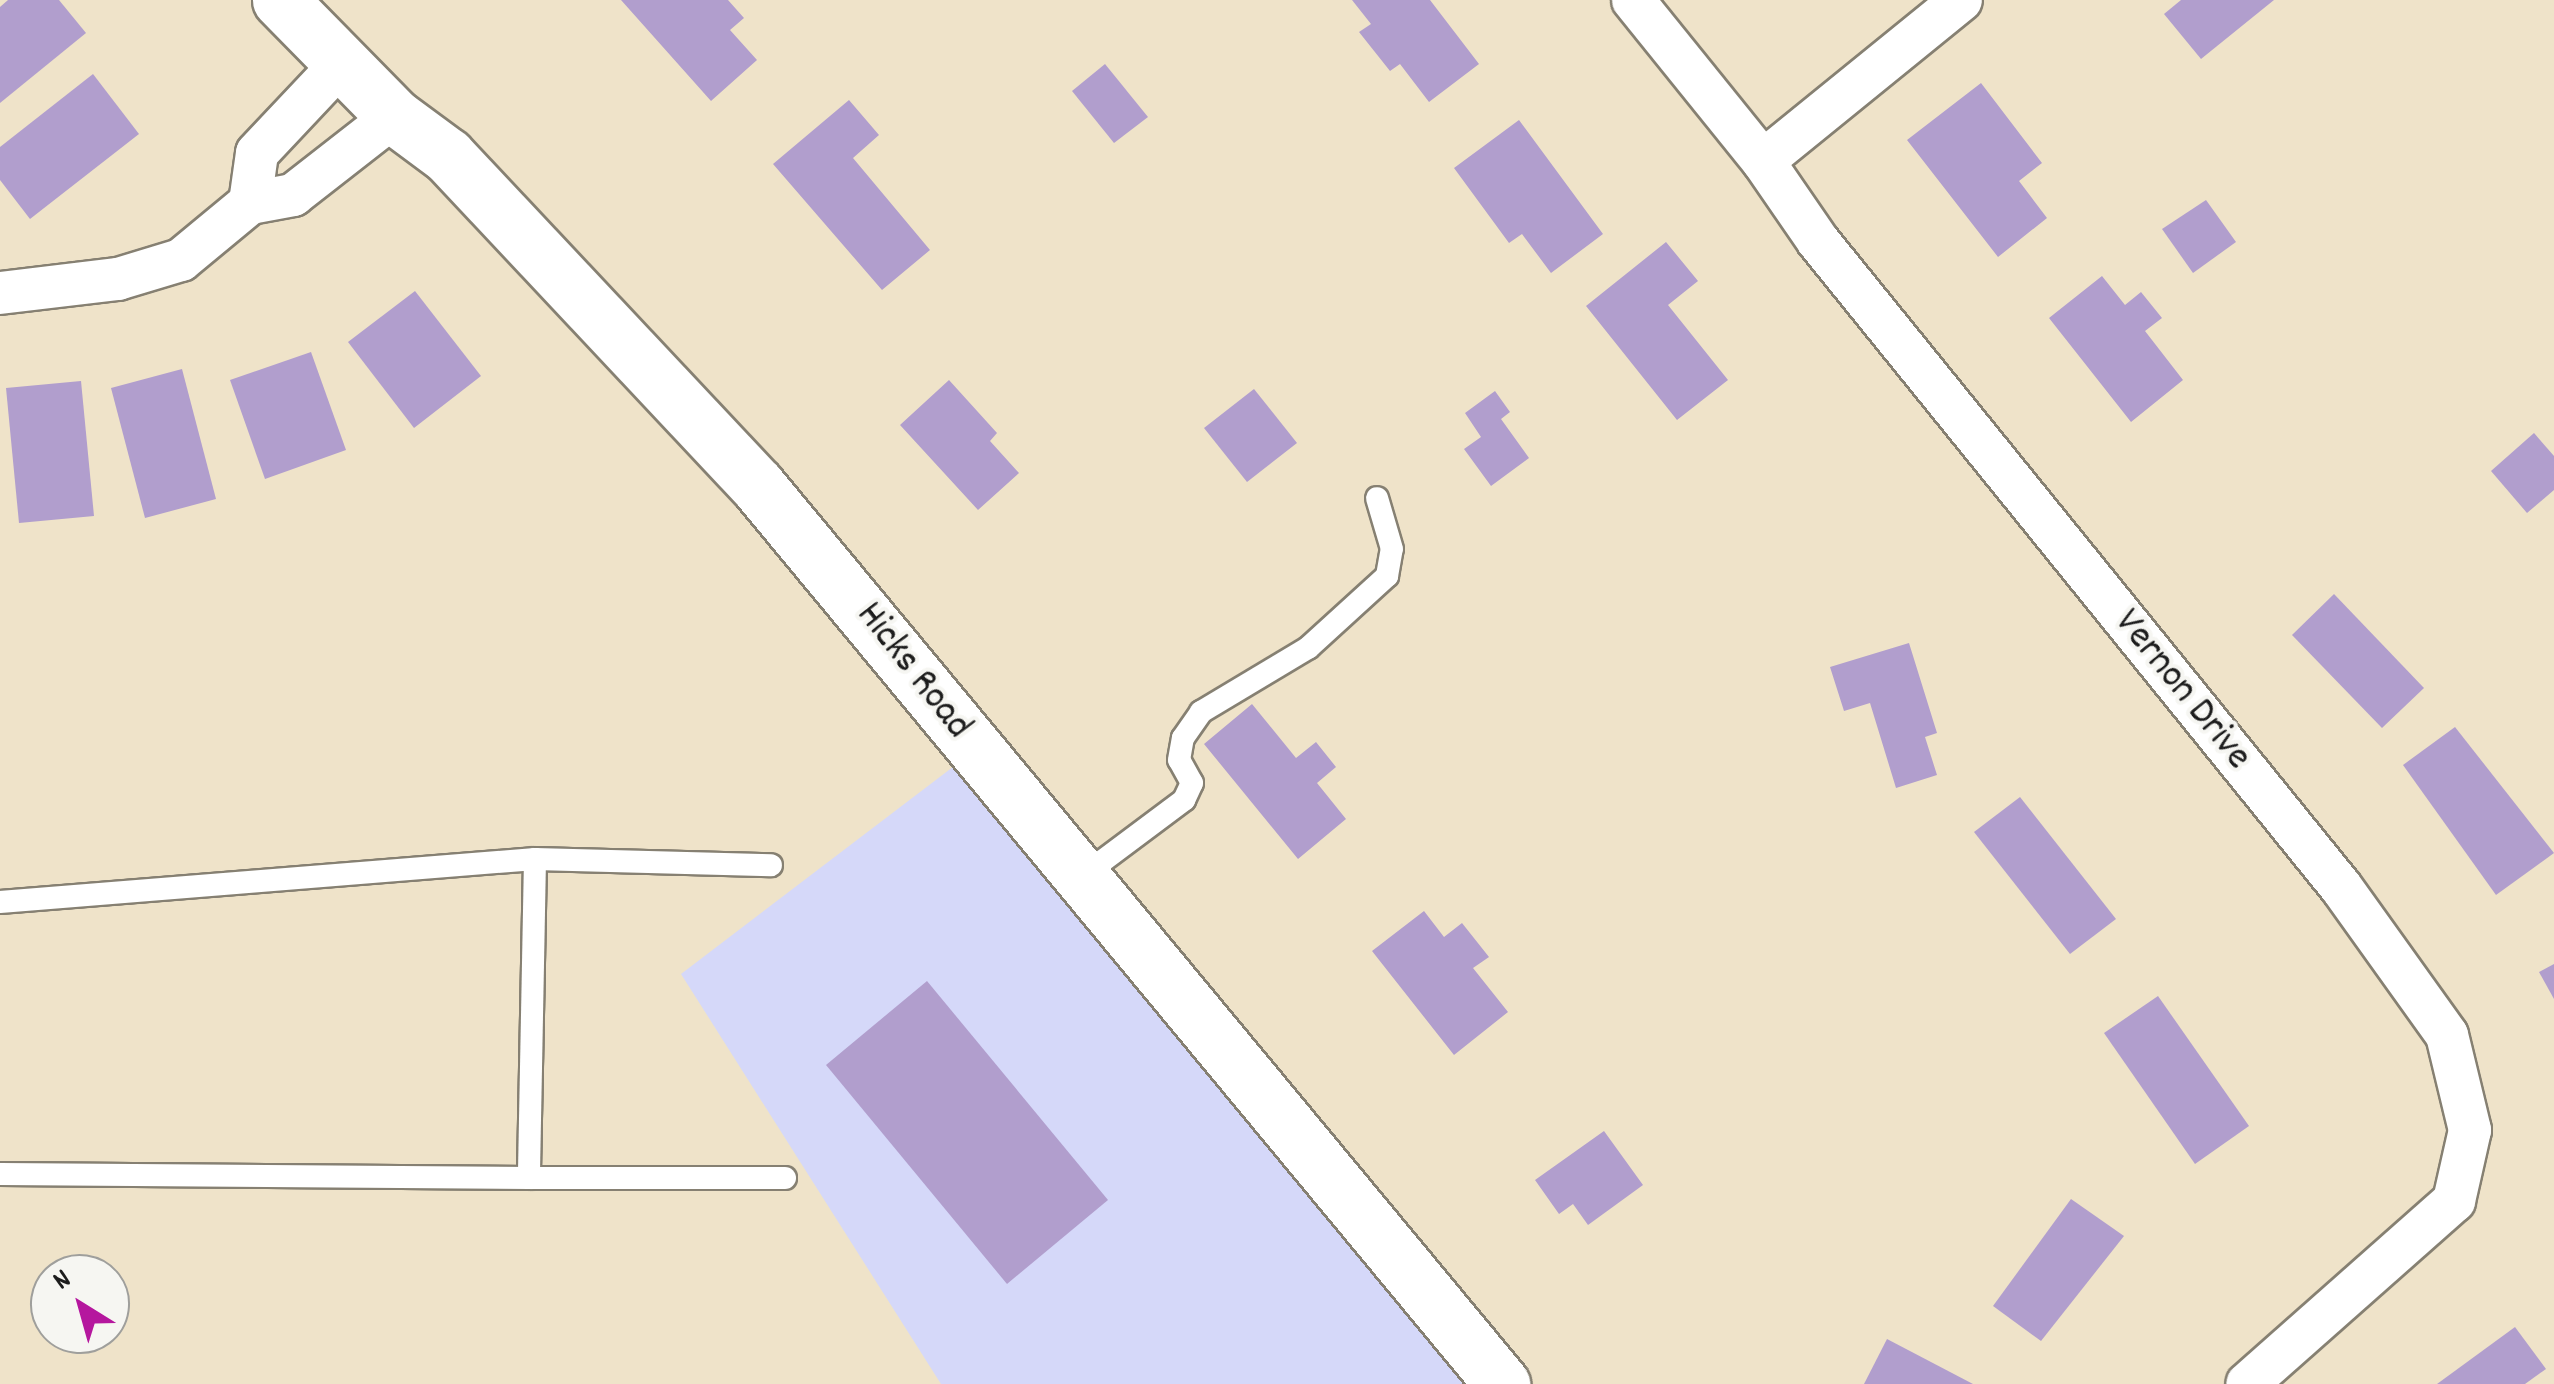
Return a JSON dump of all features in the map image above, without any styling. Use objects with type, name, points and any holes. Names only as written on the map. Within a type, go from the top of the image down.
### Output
[{"type":"street","name":"Hicks Road","points":[[280,0],[394,116],[448,156],[757,484],[1493,1382]]},
{"type":"street","name":"Vernon Drive","points":[[1632,0],[1764,161],[1818,241],[2340,887],[2447,1035],[2470,1130],[2454,1201],[2247,1384]]},
{"type":"street","points":[[1764,161],[1961,0]]},
{"type":"street","points":[[250,202],[256,153],[340,65]]},
{"type":"street","points":[[0,294],[118,279],[182,260],[250,202],[293,194],[394,116]]},
{"type":"lane","points":[[1079,879],[1184,800],[1192,782],[1179,760],[1183,738],[1201,712],[1308,648],[1386,576],[1392,549],[1377,498]]},
{"type":"lane","points":[[529,1178],[535,859]]},
{"type":"lane","points":[[0,902],[535,859],[771,865]]},
{"type":"lane","points":[[0,1174],[785,1178]]},
{"type":"shaded area","points":[[991,738],[1481,1384],[941,1384],[681,974]]},
{"type":"building","points":[[8,0],[59,0],[86,33],[0,103],[0,7]]},
{"type":"building","points":[[621,0],[728,0],[744,18],[730,30],[757,60],[711,101]]},
{"type":"building","points":[[1352,0],[1430,0],[1479,64],[1429,102],[1400,64],[1390,71],[1359,32],[1371,24]]},
{"type":"building","points":[[2181,0],[2274,0],[2201,59],[2164,14]]},
{"type":"building","points":[[1105,64],[1148,117],[1114,143],[1072,91]]},
{"type":"building","points":[[93,74],[139,134],[30,219],[0,180],[0,147]]},
{"type":"building","points":[[1981,83],[2042,163],[2019,181],[2047,218],[1998,257],[1907,140]]},
{"type":"building","points":[[849,100],[879,135],[853,158],[930,250],[882,290],[773,164]]},
{"type":"building","points":[[1519,120],[1603,234],[1551,273],[1522,234],[1509,243],[1454,168]]},
{"type":"building","points":[[2206,200],[2236,242],[2193,273],[2162,229]]},
{"type":"building","points":[[1666,242],[1698,281],[1668,305],[1728,380],[1677,420],[1586,306]]},
{"type":"building","points":[[2102,276],[2125,305],[2141,292],[2162,318],[2145,331],[2183,380],[2131,422],[2049,318]]},
{"type":"building","points":[[415,291],[481,376],[414,428],[348,342]]},
{"type":"building","points":[[311,352],[346,450],[265,479],[230,380]]},
{"type":"building","points":[[182,369],[216,499],[145,518],[111,388]]},
{"type":"building","points":[[949,380],[997,433],[990,441],[1019,473],[978,510],[900,425]]},
{"type":"building","points":[[81,381],[94,516],[19,523],[6,388]]},
{"type":"building","points":[[1254,389],[1297,443],[1247,482],[1204,428]]},
{"type":"building","points":[[1495,391],[1510,412],[1501,419],[1529,458],[1491,486],[1464,449],[1481,437],[1465,413]]},
{"type":"building","points":[[2534,433],[2554,456],[2554,490],[2527,513],[2491,471]]},
{"type":"building","points":[[2334,594],[2424,688],[2382,728],[2292,635]]},
{"type":"building","points":[[1909,643],[1937,733],[1925,737],[1937,775],[1896,788],[1870,703],[1844,711],[1830,667]]},
{"type":"building","points":[[1252,704],[1296,758],[1316,742],[1336,767],[1317,783],[1346,819],[1298,859],[1204,744]]},
{"type":"building","points":[[2455,727],[2554,853],[2496,895],[2403,765]]},
{"type":"building","points":[[2020,797],[2116,919],[2070,954],[1974,832]]},
{"type":"building","points":[[1424,911],[1444,937],[1462,923],[1489,957],[1473,968],[1508,1012],[1454,1055],[1372,951]]},
{"type":"building","points":[[2554,964],[2554,999],[2539,972]]},
{"type":"building","points":[[927,981],[1108,1200],[1007,1284],[826,1065]]},
{"type":"building","points":[[2158,996],[2249,1126],[2195,1164],[2104,1033]]},
{"type":"building","points":[[1604,1131],[1643,1185],[1588,1225],[1573,1204],[1559,1214],[1535,1180]]},
{"type":"building","points":[[2071,1199],[2124,1236],[2041,1341],[1993,1306]]},
{"type":"building","points":[[2515,1327],[2546,1369],[2525,1384],[2437,1384]]},
{"type":"building","points":[[1887,1339],[1973,1384],[1864,1384]]}]
